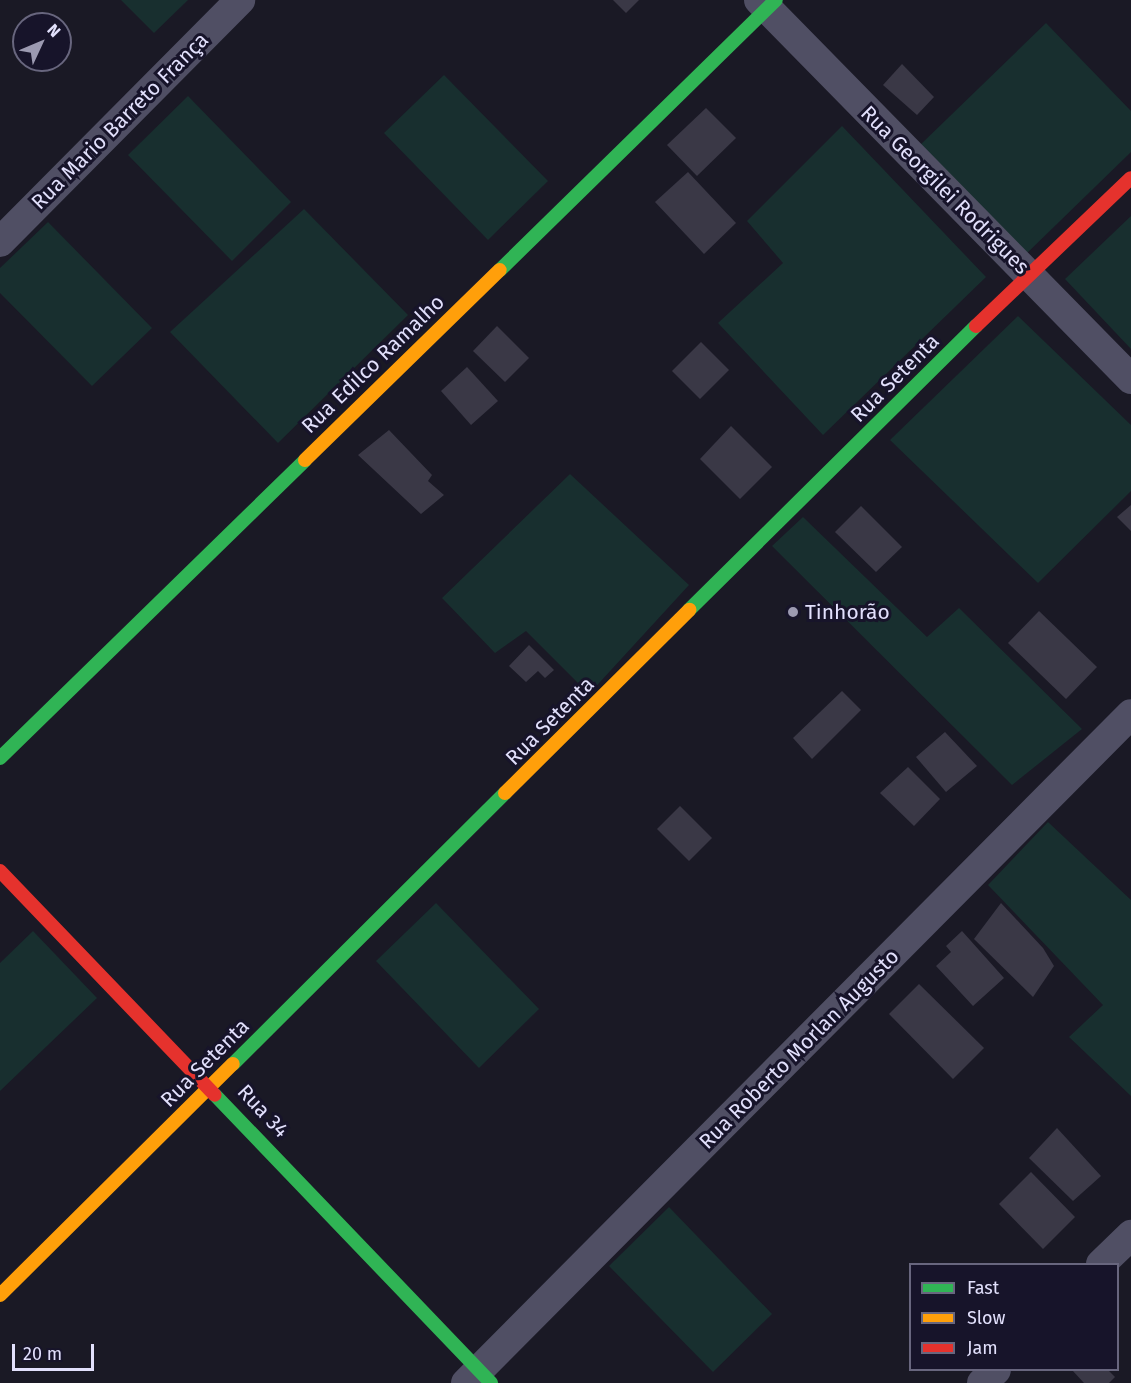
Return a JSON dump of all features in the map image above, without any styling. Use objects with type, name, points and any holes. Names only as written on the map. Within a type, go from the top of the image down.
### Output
[{"type":"street","name":"Rua Mario Barreto França","points":[[0,242],[240,0]]},
{"type":"street","name":"Rua Georgilei Rodrigues","points":[[767,3],[1131,379]]},
{"type":"street","name":"Rua Edilco Ramalho","points":[[0,758],[767,3]]},
{"type":"street","name":"Rua Setenta","points":[[0,1295],[212,1087],[1028,274],[1131,178]]},
{"type":"street","name":"Rua Roberto Morlan Augusto","points":[[479,1379],[1131,714]]},
{"type":"street","name":"Rua 34","points":[[0,871],[212,1087],[479,1379]]},
{"type":"street","points":[[1102,1263],[1131,1235]]},
{"type":"street","points":[[982,1383],[995,1371]]},
{"type":"green space","points":[[121,0],[188,0],[154,33]]},
{"type":"green space","points":[[1046,23],[1131,111],[1131,152],[1024,256],[918,147]]},
{"type":"green space","points":[[444,75],[548,181],[488,240],[384,133]]},
{"type":"green space","points":[[188,96],[291,202],[232,261],[128,155]]},
{"type":"green space","points":[[842,126],[986,277],[823,435],[718,323],[783,263],[747,221]]},
{"type":"green space","points":[[304,209],[408,315],[278,443],[170,332]]},
{"type":"green space","points":[[1131,216],[1131,349],[1065,279]]},
{"type":"green space","points":[[48,222],[152,328],[92,386],[0,293],[0,268]]},
{"type":"green space","points":[[1018,316],[1131,425],[1131,491],[1038,583],[890,440]]},
{"type":"green space","points":[[570,474],[689,585],[589,694],[526,631],[495,653],[442,598]]},
{"type":"green space","points":[[803,517],[927,637],[959,608],[1082,729],[1012,785],[772,546]]},
{"type":"green space","points":[[1048,822],[1131,900],[1131,1096],[1069,1037],[1103,1005],[988,885]]},
{"type":"green space","points":[[436,903],[539,1009],[479,1068],[376,961]]},
{"type":"green space","points":[[33,931],[97,998],[0,1091],[0,963]]},
{"type":"green space","points":[[669,1207],[772,1314],[713,1372],[609,1266]]},
{"type":"building","points":[[613,0],[639,0],[626,13]]},
{"type":"building","points":[[902,64],[934,97],[917,115],[883,85]]},
{"type":"building","points":[[706,108],[736,138],[697,176],[667,145]]},
{"type":"building","points":[[688,172],[736,223],[704,254],[655,202]]},
{"type":"building","points":[[497,326],[529,358],[505,382],[473,351]]},
{"type":"building","points":[[701,342],[729,370],[700,399],[672,371]]},
{"type":"building","points":[[467,367],[498,401],[471,425],[441,391]]},
{"type":"building","points":[[731,426],[772,467],[740,499],[700,459]]},
{"type":"building","points":[[389,430],[432,475],[428,481],[444,495],[421,514],[358,455]]},
{"type":"building","points":[[1131,505],[1131,531],[1117,517]]},
{"type":"building","points":[[861,506],[902,547],[876,572],[835,532]]},
{"type":"building","points":[[1039,611],[1097,667],[1066,699],[1008,643]]},
{"type":"building","points":[[529,645],[554,670],[545,678],[538,671],[526,682],[509,666]]},
{"type":"building","points":[[842,691],[861,710],[812,759],[793,738]]},
{"type":"building","points":[[945,732],[977,766],[946,792],[916,757]]},
{"type":"building","points":[[908,767],[940,799],[914,826],[880,793]]},
{"type":"building","points":[[680,806],[712,838],[689,861],[657,829]]},
{"type":"building","points":[[1001,903],[1043,948],[1054,966],[1033,997],[974,939]]},
{"type":"building","points":[[962,931],[1004,978],[973,1006],[936,966],[951,952],[946,946]]},
{"type":"building","points":[[919,984],[984,1048],[953,1079],[889,1014]]},
{"type":"building","points":[[1057,1128],[1101,1176],[1073,1201],[1029,1158]]},
{"type":"building","points":[[1031,1172],[1075,1217],[1043,1249],[999,1204]]},
{"type":"building","points":[[1073,1371],[1109,1371],[1115,1377],[1109,1383],[1084,1383]]},
{"type":"traffic: fast","points":[[500,270],[776,0]]},
{"type":"traffic: fast","points":[[689,610],[976,326]]},
{"type":"traffic: fast","points":[[0,758],[305,460]]},
{"type":"traffic: fast","points":[[233,1064],[505,793]]},
{"type":"traffic: fast","points":[[215,1095],[491,1383]]},
{"type":"traffic: slow","points":[[305,460],[500,270]]},
{"type":"traffic: slow","points":[[505,793],[689,610]]},
{"type":"traffic: slow","points":[[0,1295],[233,1064]]},
{"type":"traffic: jam","points":[[976,326],[1131,178]]},
{"type":"traffic: jam","points":[[0,871],[215,1095]]},
{"type":"place","name":"Tinhorão","points":[[793,612]]}]
